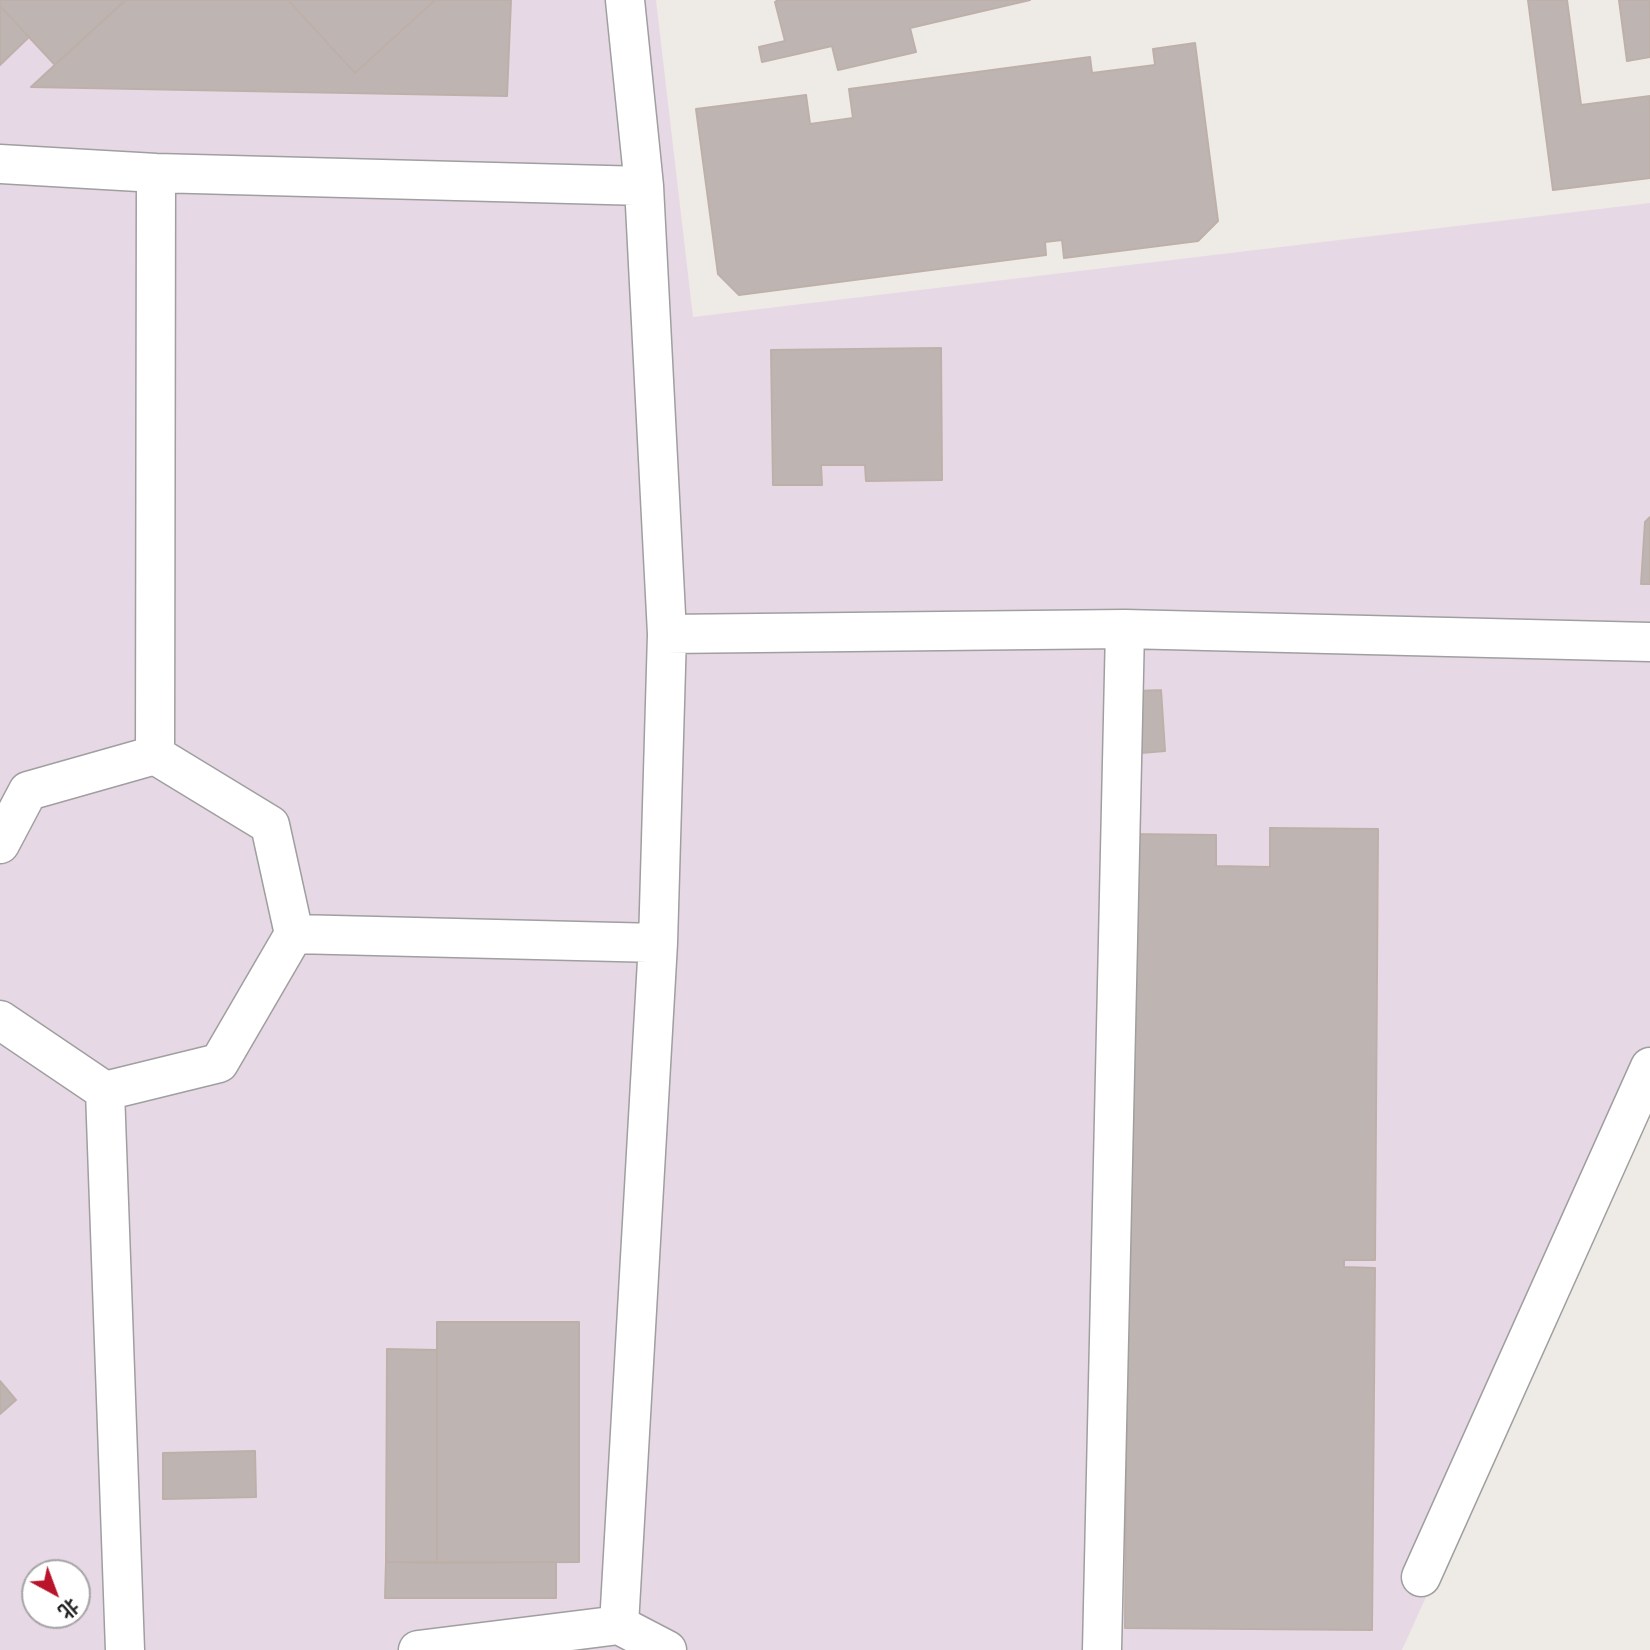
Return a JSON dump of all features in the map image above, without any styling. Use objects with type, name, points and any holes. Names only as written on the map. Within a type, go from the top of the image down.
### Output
[{"type":"street","points":[[619,1625],[658,943],[667,634],[644,186],[625,0]]},
{"type":"street","points":[[0,164],[156,173],[644,186]]},
{"type":"street","points":[[155,755],[156,173]]},
{"type":"street","points":[[667,634],[1125,629],[1650,642]]},
{"type":"street","points":[[1102,1650],[1125,629]]},
{"type":"street","points":[[0,844],[28,792],[155,755],[270,825],[294,934],[219,1063],[104,1091],[0,1020]]},
{"type":"street","points":[[294,934],[658,943]]},
{"type":"street","points":[[1421,1577],[1650,1067]]},
{"type":"street","points":[[104,1091],[125,1650]]},
{"type":"street","points":[[418,1650],[619,1625],[667,1650]]},
{"type":"shaded area","points":[[0,0],[656,0],[693,317],[1650,203],[1650,1103],[1402,1650],[0,1650]]},
{"type":"building","points":[[0,0],[126,0],[55,65],[0,6]]},
{"type":"building","points":[[125,0],[288,0],[355,73],[435,0],[511,0],[507,96],[31,87]]},
{"type":"building","points":[[288,0],[435,0],[355,73]]},
{"type":"building","points":[[1030,0],[910,28],[916,52],[838,70],[832,46],[762,62],[759,47],[785,41],[775,2]]},
{"type":"building","points":[[1528,0],[1567,0],[1581,105],[1650,96],[1650,178],[1553,190]]},
{"type":"building","points":[[1619,0],[1650,0],[1650,57],[1627,61]]},
{"type":"building","points":[[0,6],[29,37],[0,65]]},
{"type":"building","points":[[1195,43],[1218,221],[1198,241],[1064,258],[1062,240],[1045,242],[1046,255],[739,295],[718,274],[696,109],[806,95],[810,124],[853,118],[849,89],[1090,57],[1092,73],[1155,65],[1153,49]]},
{"type":"building","points":[[941,348],[942,480],[866,481],[865,465],[821,465],[822,485],[773,485],[771,350]]},
{"type":"building","points":[[1650,517],[1650,584],[1641,584],[1645,522]]},
{"type":"building","points":[[1161,690],[1165,751],[1141,753],[1138,691]]},
{"type":"building","points":[[1270,828],[1378,829],[1375,1260],[1344,1260],[1344,1267],[1375,1268],[1372,1630],[1125,1628],[1131,834],[1216,835],[1216,866],[1270,867]]},
{"type":"building","points":[[437,1322],[579,1322],[579,1562],[437,1563]]},
{"type":"building","points":[[387,1349],[437,1350],[437,1563],[386,1562]]},
{"type":"building","points":[[0,1381],[16,1400],[0,1414]]},
{"type":"building","points":[[255,1451],[256,1497],[163,1499],[163,1453]]},
{"type":"building","points":[[386,1562],[556,1562],[556,1598],[385,1598]]}]
